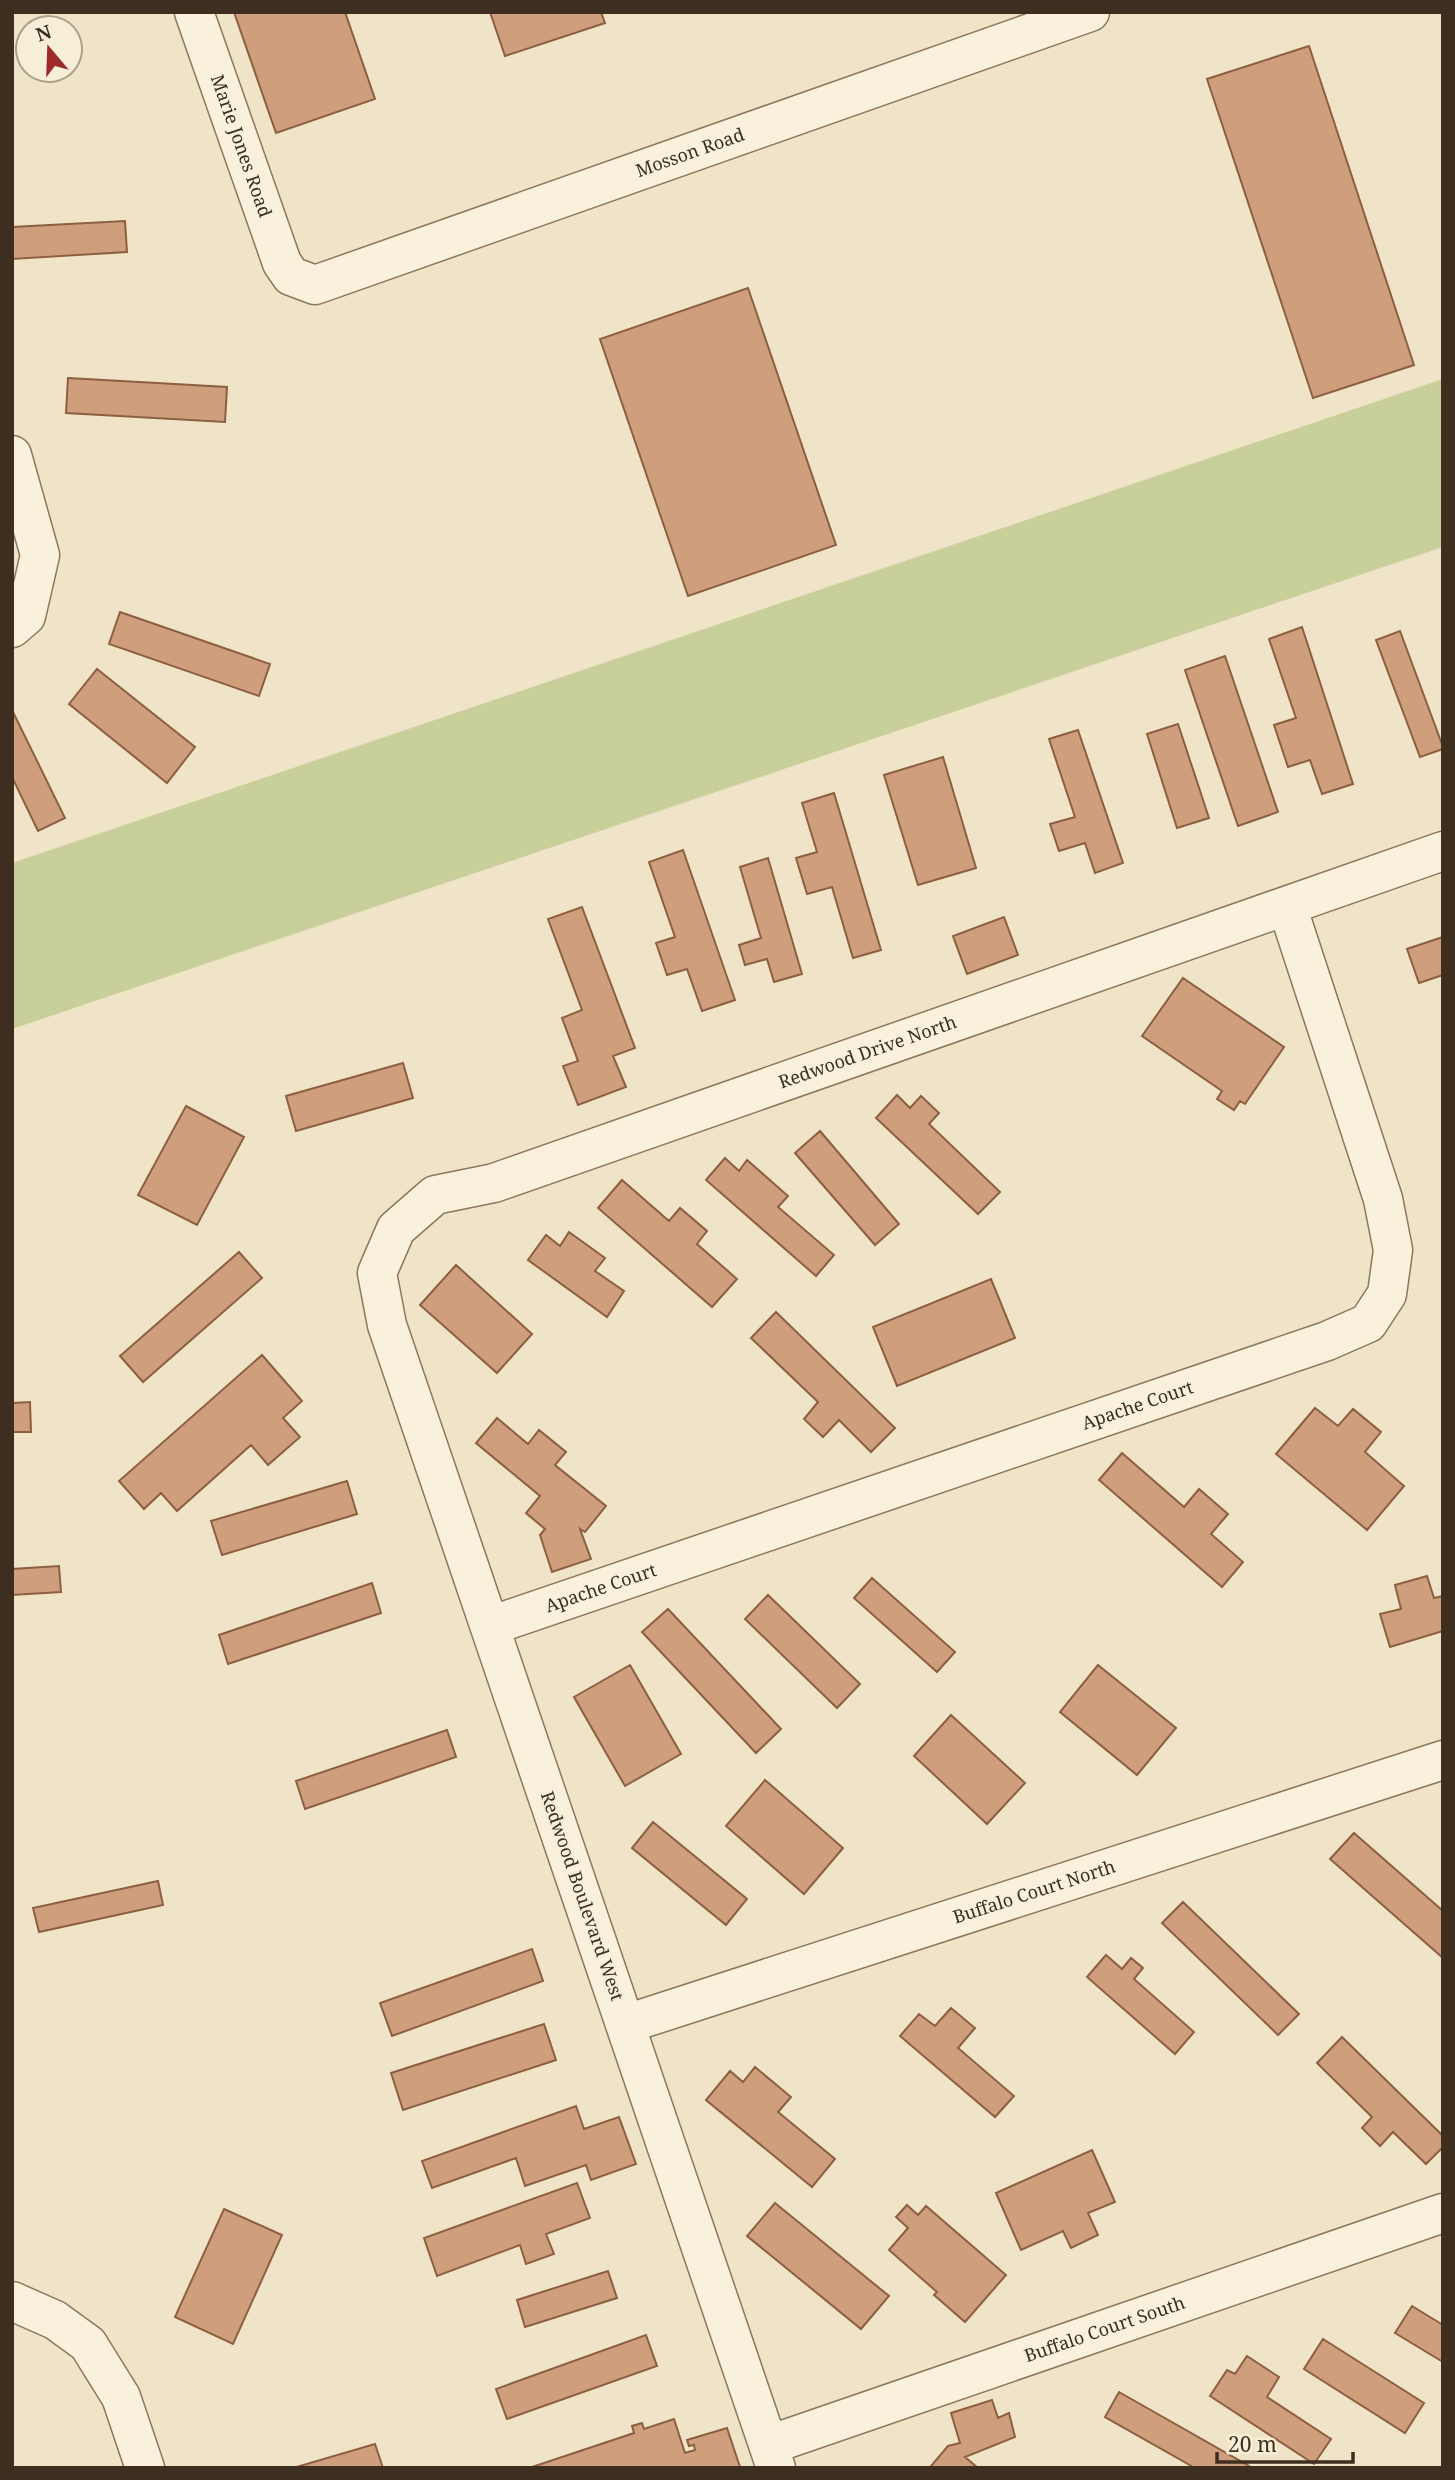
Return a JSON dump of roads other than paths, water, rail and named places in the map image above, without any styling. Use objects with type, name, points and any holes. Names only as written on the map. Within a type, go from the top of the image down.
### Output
[{"type":"street","name":"Marie Jones Road","points":[[194,12],[282,262],[290,276]]},
{"type":"street","name":"Mosson Road","points":[[290,276],[315,285],[1090,12]]},
{"type":"street","points":[[12,455],[40,555],[22,614]]},
{"type":"street","name":"Redwood Drive North","points":[[387,1325],[377,1273],[396,1229],[435,1195],[494,1183],[1443,850]]},
{"type":"street","name":"Apache Court","points":[[490,1626],[1314,1345],[1367,1323],[1387,1294],[1393,1250],[1383,1199],[1287,906]]},
{"type":"street","name":"Redwood Boulevard West","points":[[387,1325],[772,2457]]},
{"type":"street","name":"Buffalo Court North","points":[[626,2024],[1443,1760]]},
{"type":"street","name":"Buffalo Court South","points":[[772,2457],[1443,2213]]},
{"type":"street","points":[[12,2301],[55,2320],[88,2344],[121,2397],[145,2468]]}]
